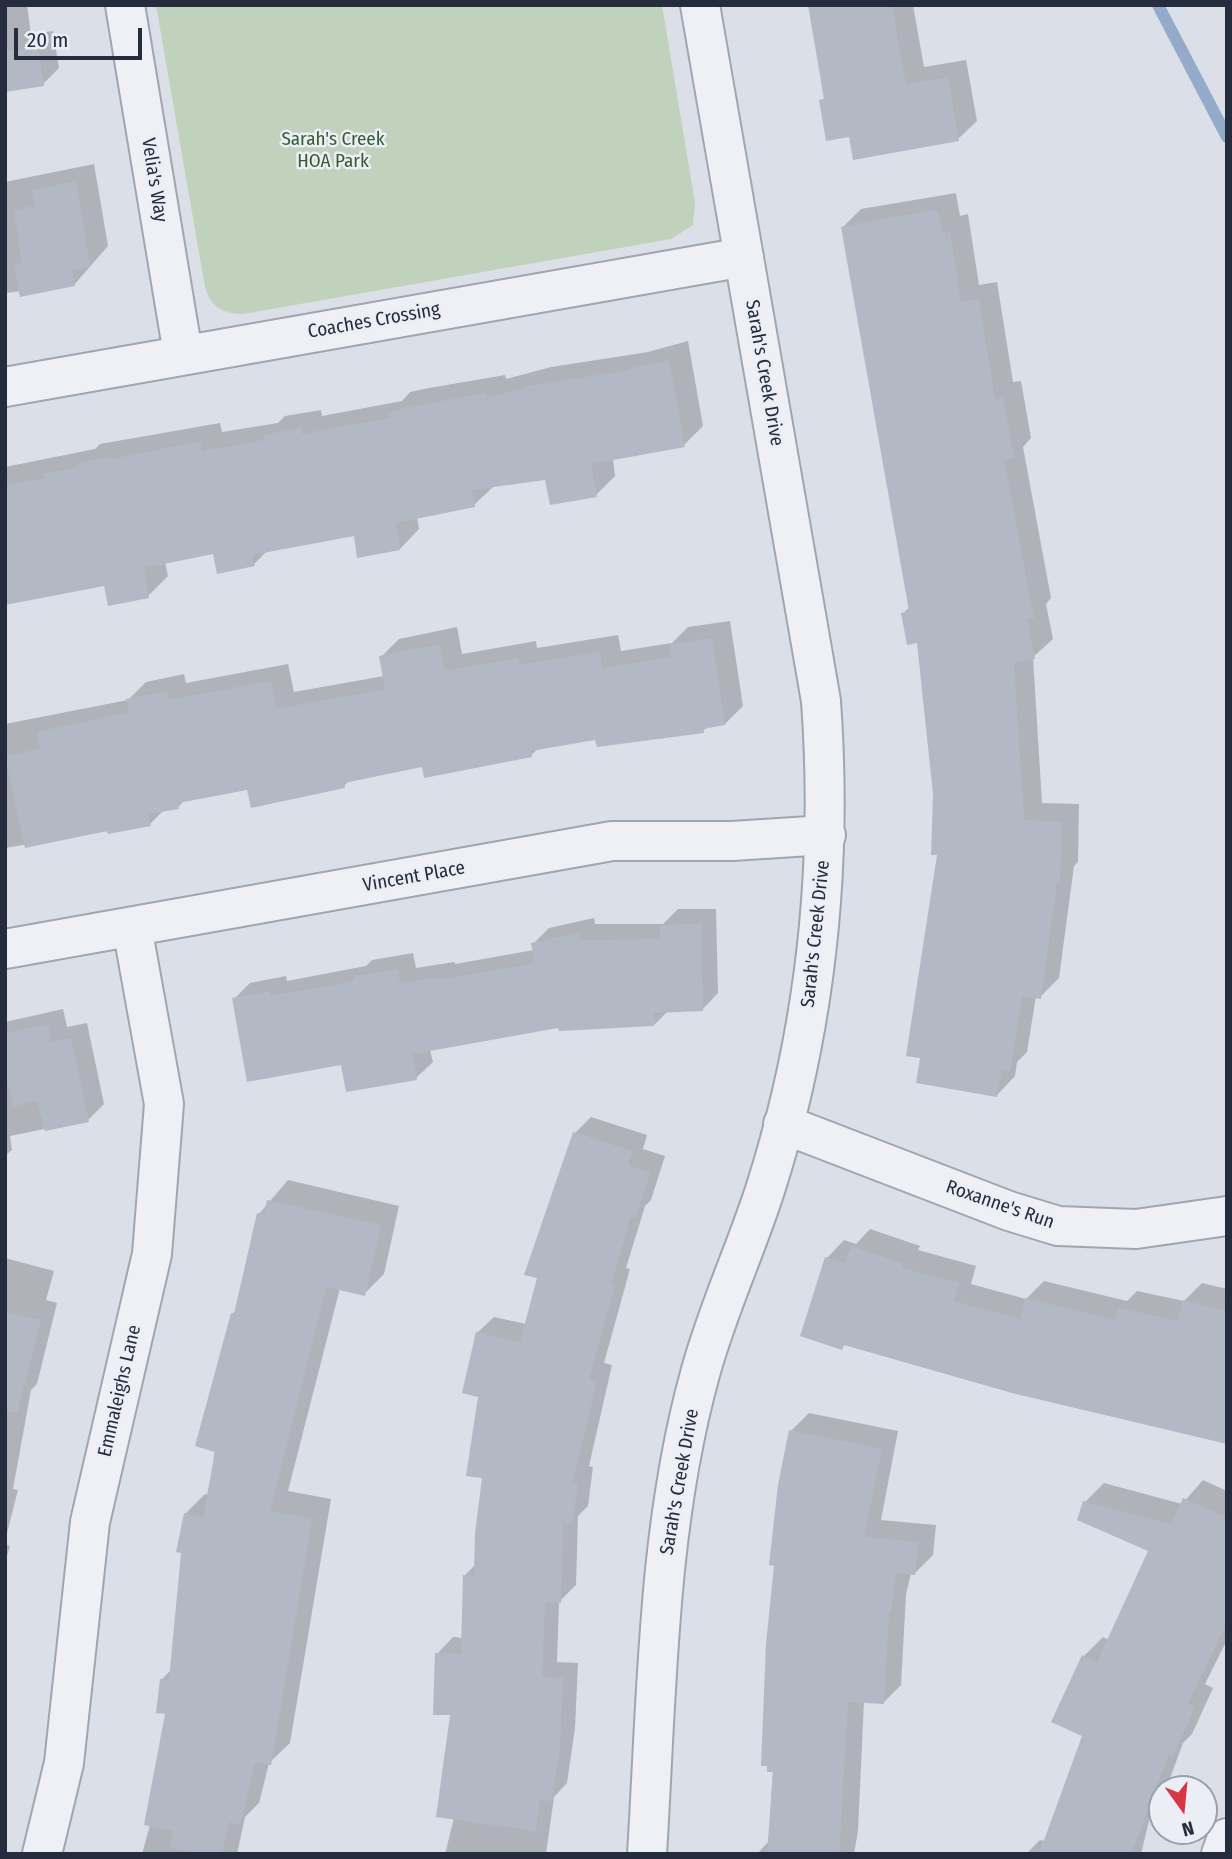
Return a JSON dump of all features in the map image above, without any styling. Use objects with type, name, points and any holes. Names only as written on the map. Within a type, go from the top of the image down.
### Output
[{"type":"street","name":"Velia's Way","points":[[125,5],[183,354]]},
{"type":"street","name":"Sarah's Creek Drive","points":[[647,1854],[663,1579],[680,1463],[700,1373],[765,1190],[805,1035],[818,953],[826,835],[827,782],[821,701],[700,5]]},
{"type":"street","name":"Coaches Crossing","points":[[5,387],[744,257]]},
{"type":"street","name":"Vincent Place","points":[[5,949],[612,841],[732,841],[826,835]]},
{"type":"street","name":"Emmaleighs Lane","points":[[42,1854],[64,1763],[90,1522],[152,1254],[164,1104],[132,927]]},
{"type":"street","name":"Roxanne's Run","points":[[783,1125],[1009,1211],[1058,1226],[1136,1230],[1227,1216]]},
{"type":"street","points":[[1221,1854],[1227,1838]]},
{"type":"green space","name":"Sarah's Creek HOA Park","points":[[156,5],[662,5],[695,203],[693,225],[671,239],[243,314],[223,311],[214,305],[205,287]]},
{"type":"building","points":[[808,5],[892,5],[906,85],[948,77],[959,141],[853,160],[849,137],[826,141],[819,100],[824,99]]},
{"type":"building","points":[[38,47],[44,86],[5,92],[5,51]]},
{"type":"building","points":[[76,181],[90,266],[72,270],[75,286],[20,297],[14,265],[22,264],[14,210],[35,206],[32,190]]},
{"type":"building","points":[[938,211],[942,233],[950,232],[961,302],[979,299],[995,400],[1003,398],[1014,458],[1004,460],[1034,618],[1027,619],[1035,659],[1014,663],[1024,820],[1062,822],[1060,882],[1057,882],[1041,999],[1022,996],[1010,1072],[1002,1070],[997,1097],[916,1083],[920,1058],[906,1056],[937,855],[931,855],[933,794],[917,643],[907,645],[901,613],[909,611],[841,227]]},
{"type":"building","points":[[669,360],[685,447],[591,464],[597,497],[550,505],[545,480],[472,490],[475,507],[396,523],[400,550],[357,558],[354,536],[252,555],[255,566],[217,574],[213,554],[144,568],[149,598],[108,606],[104,586],[5,605],[5,486],[45,478],[44,474],[79,467],[78,463],[112,456],[113,459],[200,441],[202,451],[264,440],[263,435],[301,428],[302,434],[390,418],[388,412],[408,407],[486,393],[487,398],[530,386],[630,370]]},
{"type":"building","points":[[712,638],[725,725],[703,729],[704,733],[597,747],[595,740],[531,751],[532,757],[424,778],[422,767],[344,783],[345,788],[251,808],[247,790],[178,803],[179,809],[148,814],[151,826],[108,834],[107,831],[25,848],[5,756],[40,749],[37,732],[129,712],[126,699],[167,691],[168,700],[271,681],[276,709],[385,689],[379,656],[440,644],[445,671],[518,658],[519,665],[600,652],[603,668],[671,657],[669,644]]},
{"type":"building","points":[[701,924],[703,1011],[654,1013],[654,1026],[559,1031],[558,1028],[413,1054],[417,1080],[346,1092],[341,1065],[247,1082],[232,998],[270,991],[271,996],[355,981],[354,976],[398,969],[400,984],[438,977],[439,980],[535,963],[531,943],[578,933],[580,940],[660,939],[660,925]]},
{"type":"building","points":[[48,1024],[51,1042],[71,1038],[89,1122],[45,1131],[37,1101],[13,1106],[5,1072],[5,1033]]},
{"type":"building","points":[[573,1132],[632,1151],[628,1165],[650,1173],[635,1219],[631,1217],[611,1284],[615,1285],[589,1379],[597,1381],[573,1482],[578,1483],[572,1524],[563,1523],[561,1603],[545,1603],[542,1677],[563,1678],[560,1745],[552,1801],[540,1800],[536,1831],[436,1817],[450,1715],[433,1715],[435,1653],[461,1654],[463,1575],[474,1575],[475,1533],[482,1478],[466,1476],[478,1397],[462,1393],[476,1332],[520,1342],[537,1278],[524,1275]]},
{"type":"building","points":[[267,1200],[381,1225],[365,1296],[326,1287],[270,1511],[312,1519],[271,1765],[255,1762],[240,1825],[229,1822],[222,1854],[201,1854],[170,1847],[173,1831],[144,1825],[165,1714],[156,1713],[160,1679],[169,1680],[181,1553],[176,1552],[184,1513],[203,1517],[215,1452],[195,1446],[231,1313],[234,1314],[257,1213],[264,1215]]},
{"type":"building","points":[[851,1246],[903,1264],[902,1268],[959,1283],[954,1301],[1020,1319],[1025,1298],[1115,1320],[1118,1308],[1178,1321],[1183,1300],[1227,1311],[1227,1444],[1012,1393],[844,1345],[842,1350],[800,1336],[825,1257],[845,1263]]},
{"type":"building","points":[[5,1312],[41,1320],[17,1413],[5,1411]]},
{"type":"building","points":[[789,1430],[882,1449],[864,1537],[919,1542],[915,1575],[896,1573],[891,1612],[889,1611],[884,1704],[848,1702],[839,1854],[767,1854],[773,1772],[767,1772],[767,1766],[761,1766],[766,1644],[774,1566],[769,1565],[778,1485]]},
{"type":"building","points":[[1183,1498],[1227,1518],[1227,1623],[1188,1703],[1195,1707],[1173,1756],[1169,1754],[1161,1775],[1148,1775],[1148,1809],[1131,1854],[1039,1854],[1082,1736],[1051,1722],[1082,1655],[1097,1662],[1148,1551],[1077,1520],[1083,1501],[1171,1524]]},
{"type":"waterway","points":[[1158,5],[1227,137]]}]
